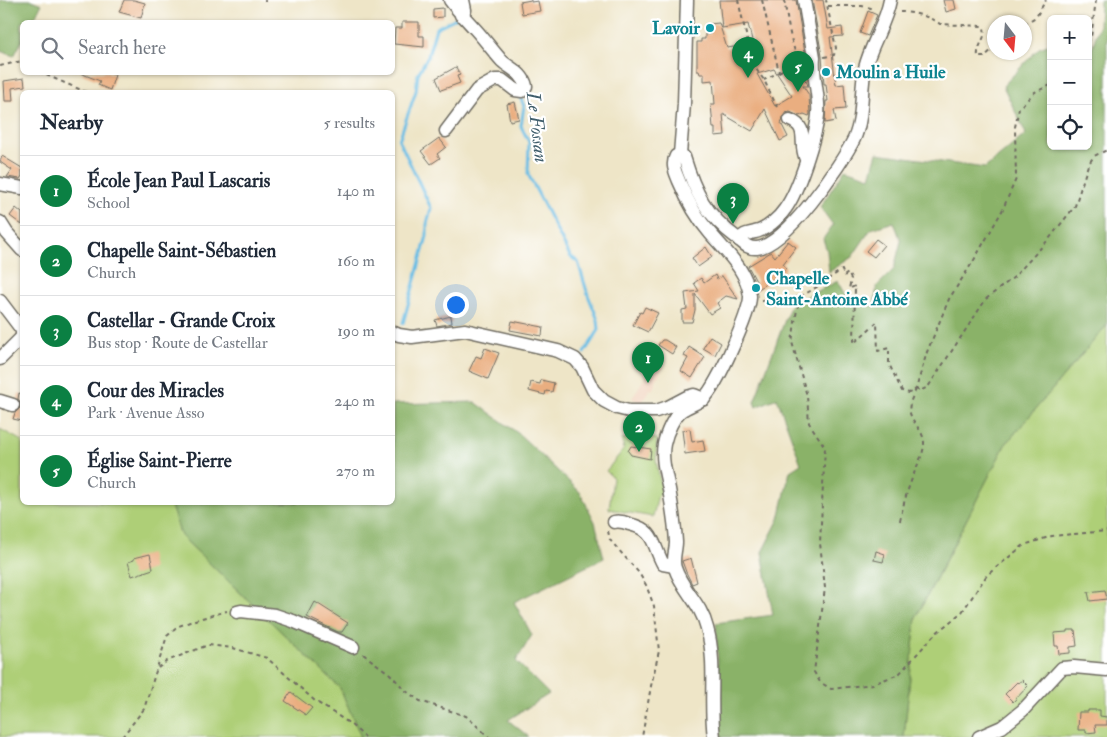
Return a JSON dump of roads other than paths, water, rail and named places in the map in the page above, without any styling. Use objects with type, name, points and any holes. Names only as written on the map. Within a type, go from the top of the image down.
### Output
[{"type":"street","points":[[446,131],[477,90],[495,80],[502,80],[519,90],[526,86],[519,73],[503,61],[461,15],[450,0]]},
{"type":"street","points":[[461,15],[465,10],[464,0]]},
{"type":"street","points":[[687,0],[684,104],[680,154],[676,156],[673,162],[689,202],[710,233],[734,261],[745,279],[750,298],[748,311],[722,372],[714,386],[704,399],[682,410],[674,420],[664,444],[663,459],[676,542],[674,566],[679,578],[699,606],[707,627],[712,652],[714,737]]},
{"type":"street","points":[[739,240],[746,233],[763,229],[785,210],[811,148],[818,114],[813,67],[814,58],[804,0]]},
{"type":"street","points":[[680,154],[684,157],[693,184],[704,207],[725,230],[749,247],[757,248],[768,244],[785,231],[810,204],[830,178],[854,139],[858,126],[865,69],[872,45],[889,5]]},
{"type":"street","points":[[790,120],[798,123],[802,130],[803,152],[806,159]]},
{"type":"street","points":[[0,184],[20,188]]},
{"type":"street","points":[[0,222],[20,248]]},
{"type":"street","points":[[0,301],[20,327]]},
{"type":"street","points":[[395,333],[412,337],[465,330],[558,351],[575,359],[582,368],[593,390],[604,402],[629,411],[656,411],[694,395],[704,399]]},
{"type":"street","points":[[0,359],[20,338]]},
{"type":"street","points":[[0,401],[13,405]]},
{"type":"street","points":[[614,522],[619,521],[644,528],[650,534],[662,564],[674,566]]},
{"type":"street","points":[[237,612],[274,615],[293,621],[353,647]]},
{"type":"street","points":[[979,737],[1002,727],[1023,710],[1062,668],[1074,667],[1107,670]]},
{"type":"waterway","points":[[403,323],[427,236],[427,224],[431,208],[399,140],[416,91],[418,74],[428,56],[436,28],[456,18]]},
{"type":"waterway","name":"Le Fossan","points":[[519,94],[524,106],[521,126],[529,142],[528,174],[570,256],[578,262],[598,320],[599,330],[584,353]]},
{"type":"place","name":"Lavoir","points":[[710,28]]},
{"type":"place","name":"Moulin a Huile","points":[[826,72]]},
{"type":"place","name":"Cour des Miracles","points":[[748,78]]},
{"type":"place","name":"Église Saint-Pierre","points":[[798,92]]},
{"type":"place","name":"Castellar - Grande Croix","points":[[733,224]]},
{"type":"place","name":"Chapelle Saint-Antoine Abbé","points":[[756,288]]},
{"type":"place","name":"École Jean Paul Lascaris","points":[[648,383]]},
{"type":"place","name":"Chapelle Saint-Sébastien","points":[[639,452]]}]
